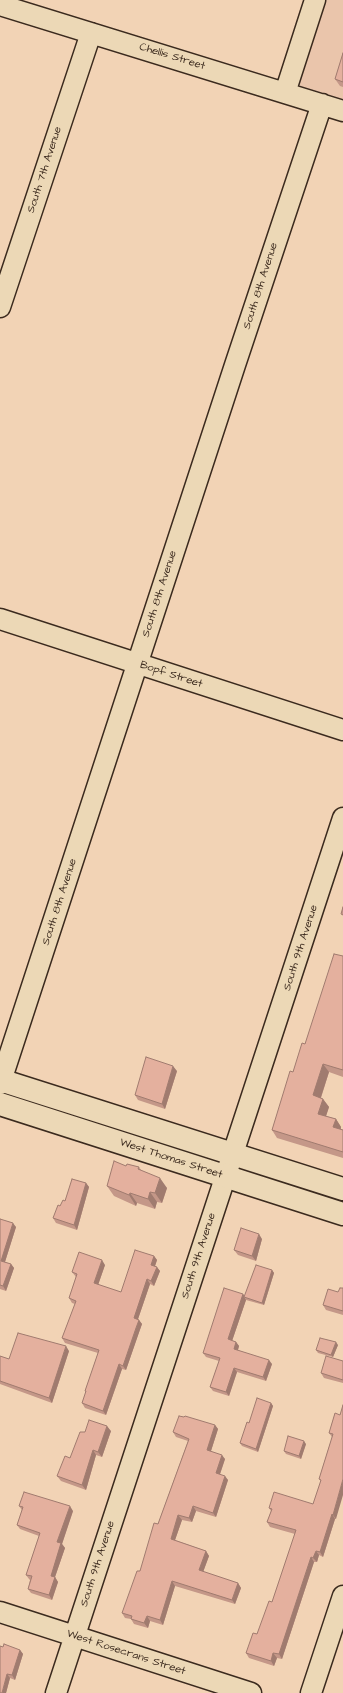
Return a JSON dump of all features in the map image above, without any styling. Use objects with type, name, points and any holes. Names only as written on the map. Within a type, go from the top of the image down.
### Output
[{"type":"main road","points":[[0,1082],[343,1188]]},
{"type":"main road","name":"West Thomas Street","points":[[0,1104],[343,1214]]},
{"type":"street","points":[[285,93],[315,0]]},
{"type":"street","name":"Chellis Street","points":[[0,5],[343,111]]},
{"type":"street","name":"South 7th Avenue","points":[[0,307],[91,33]]},
{"type":"street","name":"South 8th Avenue","points":[[0,1082],[322,104]]},
{"type":"street","name":"Bopf Street","points":[[0,619],[343,730]]},
{"type":"street","name":"South 9th Avenue","points":[[56,1693],[224,1176],[343,818]]},
{"type":"street","points":[[311,1693],[343,1596]]},
{"type":"street","name":"West Rosecrans Street","points":[[0,1612],[252,1693]]},
{"type":"shaded area","points":[[315,0],[343,0],[343,111],[285,93]]},
{"type":"building","points":[[343,53],[343,82],[335,79]]},
{"type":"building","points":[[334,954],[343,956],[343,1070],[323,1064],[313,1095],[323,1099],[318,1114],[336,1119],[333,1127],[343,1130],[343,1152],[272,1130],[290,1071],[293,1072],[302,1043],[305,1044]]},
{"type":"building","points":[[146,1057],[173,1066],[162,1104],[135,1095]]},
{"type":"building","points":[[114,1161],[126,1166],[127,1164],[139,1167],[138,1169],[160,1178],[155,1193],[150,1192],[148,1199],[130,1193],[129,1195],[107,1186]]},
{"type":"building","points":[[72,1179],[86,1183],[74,1225],[53,1218],[58,1205],[60,1206],[63,1200],[65,1201]]},
{"type":"building","points":[[0,1219],[13,1223],[1,1261],[11,1264],[3,1286],[0,1285]]},
{"type":"building","points":[[241,1228],[259,1234],[252,1256],[234,1250]]},
{"type":"building","points":[[135,1250],[154,1256],[151,1265],[157,1267],[151,1281],[147,1279],[134,1318],[139,1320],[123,1366],[119,1364],[103,1411],[82,1403],[99,1350],[62,1338],[76,1301],[69,1298],[77,1274],[72,1272],[79,1252],[102,1260],[94,1283],[121,1292]]},
{"type":"building","points":[[256,1265],[272,1270],[262,1303],[244,1297]]},
{"type":"building","points":[[224,1288],[243,1294],[228,1339],[236,1342],[234,1349],[269,1360],[263,1377],[234,1368],[226,1392],[210,1387],[220,1358],[203,1353]]},
{"type":"building","points":[[340,1288],[343,1288],[343,1311],[323,1305],[328,1289],[338,1292]]},
{"type":"building","points":[[18,1333],[66,1346],[49,1398],[0,1381],[0,1356],[9,1359]]},
{"type":"building","points":[[320,1338],[336,1342],[331,1355],[316,1350]]},
{"type":"building","points":[[326,1356],[343,1361],[343,1380],[321,1373]]},
{"type":"building","points":[[257,1398],[271,1403],[256,1449],[240,1443],[247,1422],[249,1423]]},
{"type":"building","points":[[343,1405],[343,1479],[333,1515],[332,1514],[320,1552],[316,1551],[313,1558],[311,1557],[279,1654],[273,1653],[271,1661],[246,1653],[253,1633],[257,1634],[269,1601],[272,1602],[296,1530],[267,1522],[272,1509],[269,1508],[274,1492],[313,1504],[333,1434],[329,1433],[335,1413],[340,1415]]},
{"type":"building","points":[[179,1416],[185,1416],[215,1425],[207,1450],[222,1455],[216,1473],[225,1476],[213,1513],[193,1506],[189,1518],[178,1515],[171,1539],[206,1551],[199,1570],[238,1583],[232,1600],[172,1581],[160,1620],[147,1616],[144,1623],[131,1619],[132,1616],[122,1613],[137,1571],[140,1571],[154,1523],[158,1524],[189,1439],[173,1432]]},
{"type":"building","points":[[89,1420],[107,1426],[98,1452],[93,1450],[82,1485],[57,1476],[65,1456],[70,1458],[80,1432],[85,1432]]},
{"type":"building","points":[[288,1436],[304,1441],[299,1456],[284,1451]]},
{"type":"building","points":[[24,1492],[70,1506],[57,1542],[61,1543],[51,1576],[55,1577],[49,1595],[28,1589],[32,1576],[26,1575],[40,1533],[17,1525],[23,1507],[19,1506]]},
{"type":"building","points":[[4,1644],[20,1650],[12,1675],[7,1674],[2,1693],[0,1693],[0,1646],[3,1647]]}]
